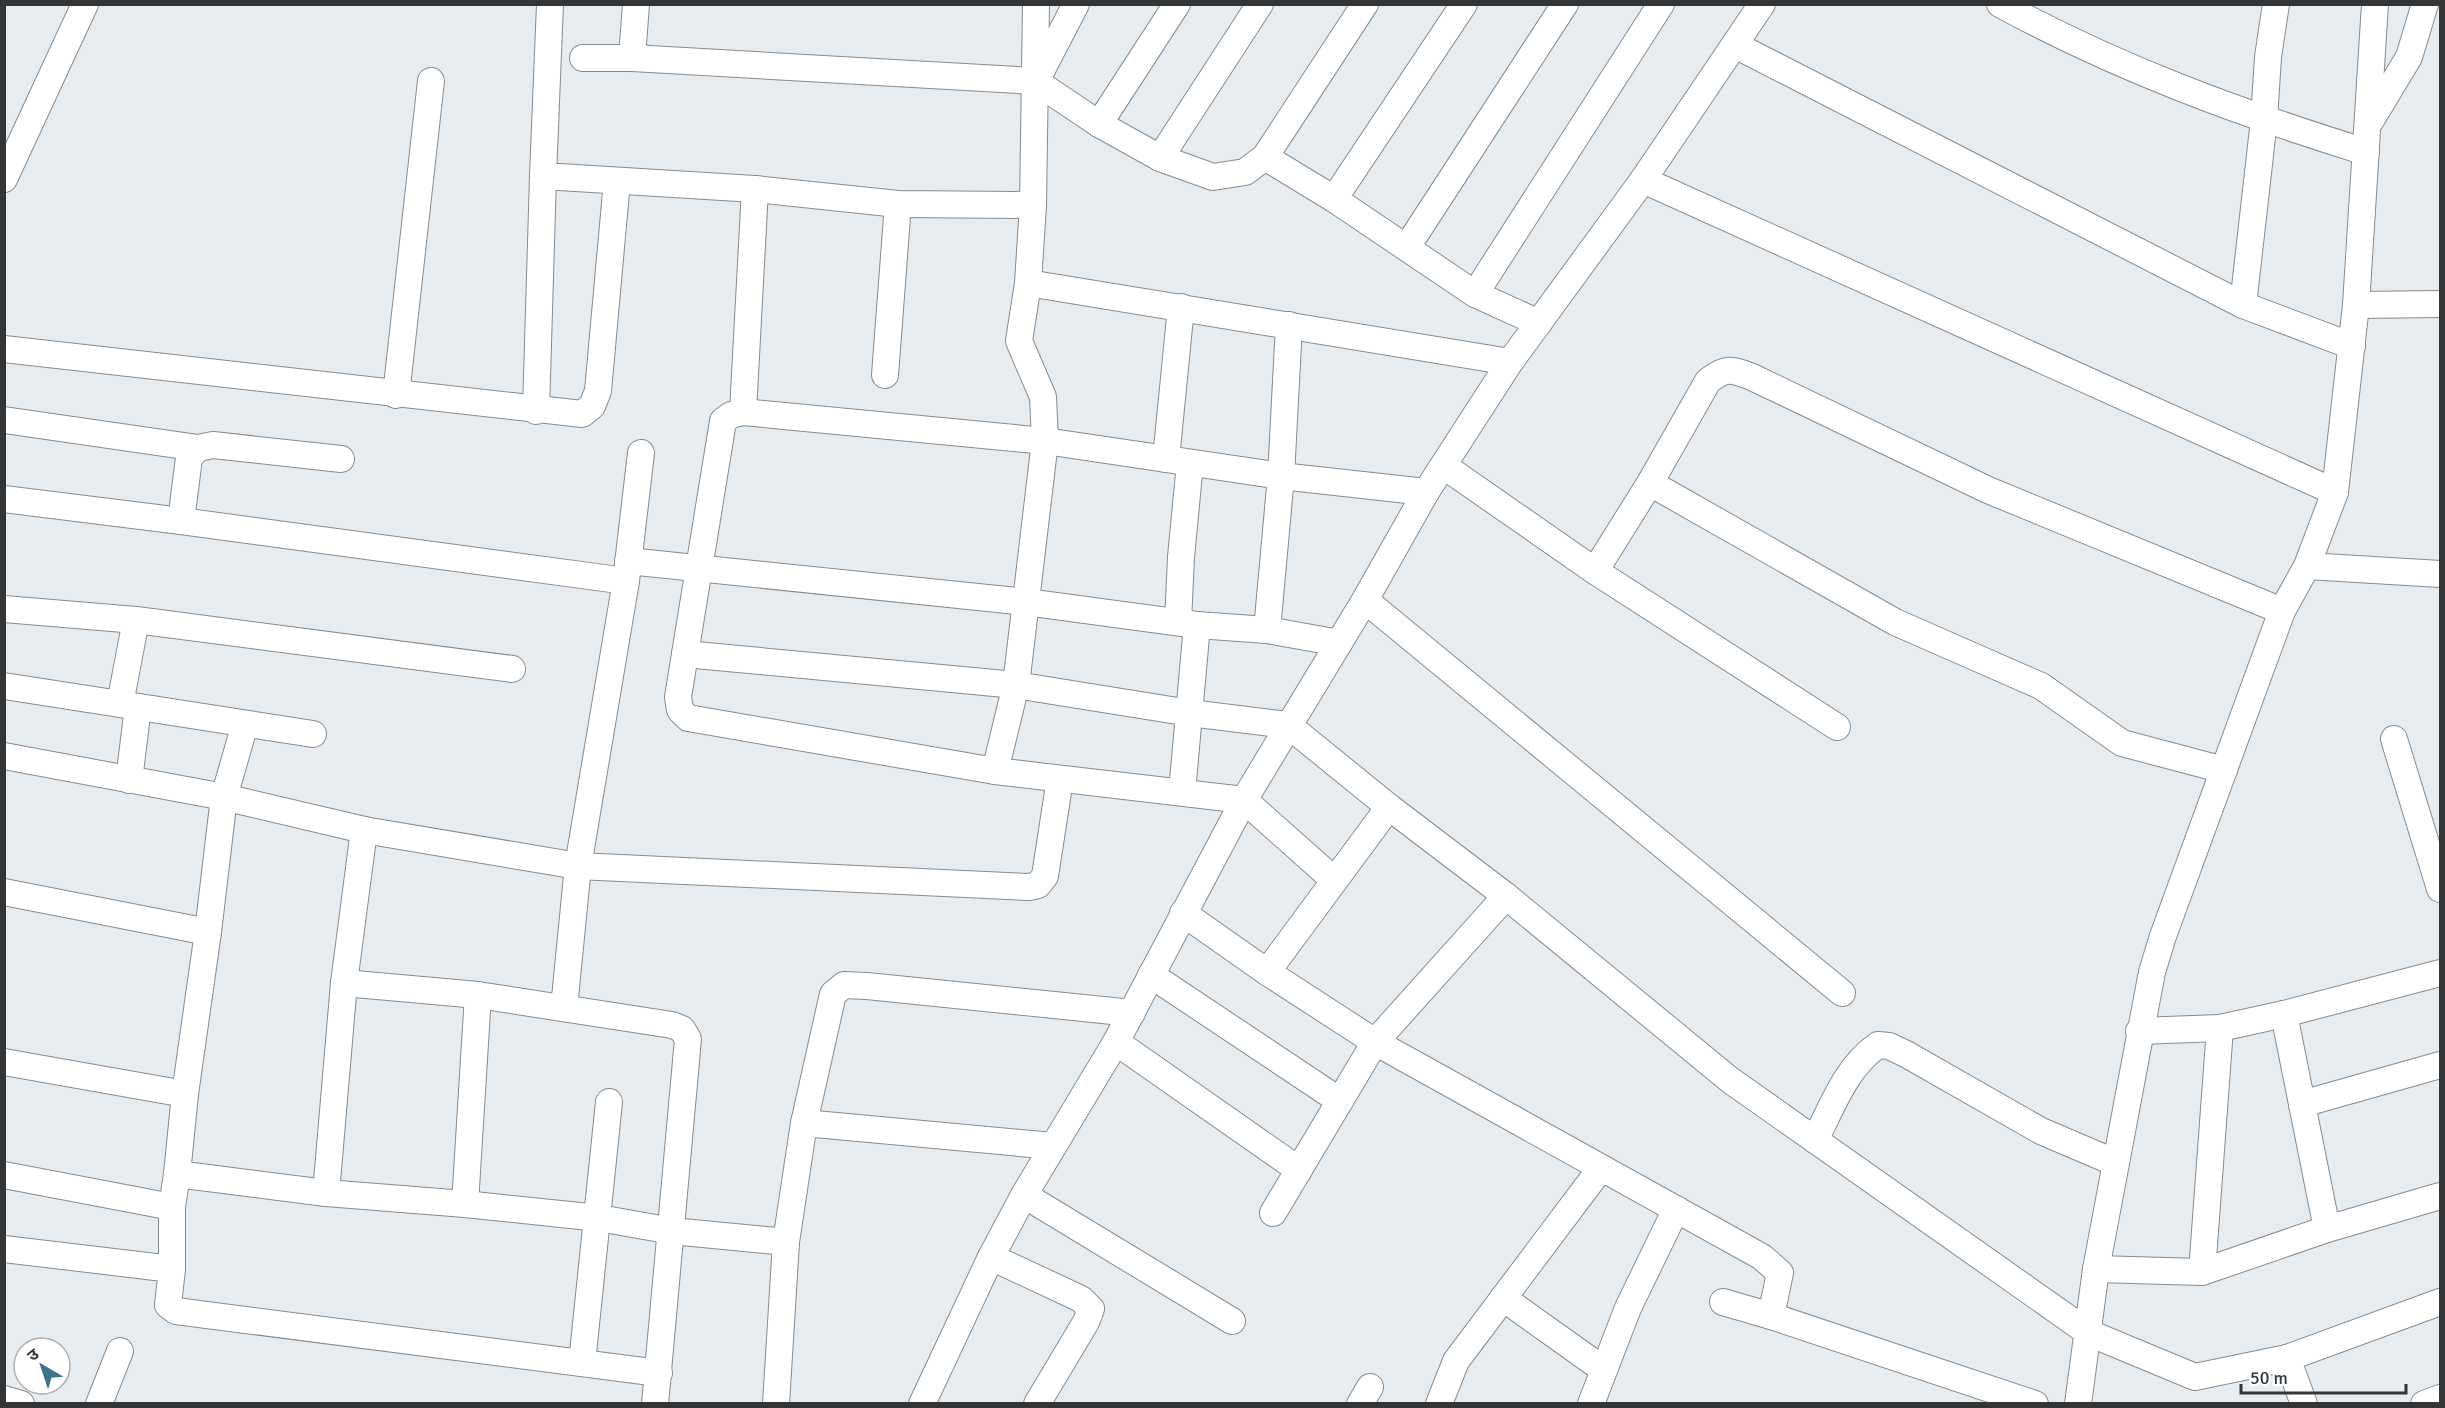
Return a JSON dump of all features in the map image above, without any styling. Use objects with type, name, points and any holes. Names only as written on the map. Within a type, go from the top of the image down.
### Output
[{"type":"street","points":[[4,179],[85,4]]},
{"type":"street","points":[[536,411],[550,4]]},
{"type":"street","points":[[632,58],[636,4]]},
{"type":"street","points":[[995,771],[1016,685],[1045,441],[1043,397],[1019,341],[1028,283],[1033,205],[1036,4]]},
{"type":"street","points":[[1035,81],[1076,4]]},
{"type":"street","points":[[1099,124],[1177,4]]},
{"type":"street","points":[[1160,158],[1260,4]]},
{"type":"street","points":[[583,58],[632,58],[1035,81],[1099,124],[1160,158],[1213,177],[1245,172],[1265,157],[1365,4]]},
{"type":"street","points":[[1334,199],[1464,4]]},
{"type":"street","points":[[1407,247],[1565,4]]},
{"type":"street","points":[[1475,294],[1661,4]]},
{"type":"street","points":[[921,1404],[991,1257],[1024,1195],[1116,1042],[1245,800],[1365,600],[1425,492],[1510,362],[1643,180],[1762,4]]},
{"type":"street","points":[[2000,4],[2100,56],[2264,120],[2367,140]]},
{"type":"street","points":[[2243,305],[2264,120],[2268,57],[2277,4]]},
{"type":"street","points":[[2078,1404],[2096,1269],[2139,1031],[2152,972],[2163,936],[2282,611],[2307,566],[2335,492],[2356,305],[2374,4]]},
{"type":"street","points":[[2367,140],[2409,57],[2426,4]]},
{"type":"street","points":[[1736,45],[2243,305],[2352,346]]},
{"type":"street","points":[[396,395],[431,81]]},
{"type":"street","points":[[1265,157],[1334,199],[1475,294],[1539,323]]},
{"type":"street","points":[[543,176],[755,189],[898,204],[1033,205]]},
{"type":"street","points":[[1643,180],[2335,492]]},
{"type":"street","points":[[4,349],[536,411],[582,414],[592,406],[598,391],[617,182]]},
{"type":"street","points":[[743,412],[755,189]]},
{"type":"street","points":[[885,375],[898,204]]},
{"type":"street","points":[[1028,283],[1510,362]]},
{"type":"street","points":[[2356,305],[2440,304]]},
{"type":"street","points":[[1181,307],[1178,461],[1181,557],[1188,624],[1190,713],[1182,792]]},
{"type":"street","points":[[1268,630],[1281,476],[1289,325]]},
{"type":"street","points":[[1595,571],[1650,483],[1708,381],[1731,369],[1988,490],[2282,611]]},
{"type":"street","points":[[1334,879],[1245,800],[995,771],[688,718],[680,710],[678,697],[723,421],[731,415],[743,412],[1045,441],[1281,476],[1425,492]]},
{"type":"street","points":[[4,420],[198,448],[213,445],[341,459]]},
{"type":"street","points":[[182,520],[189,458],[198,448]]},
{"type":"street","points":[[564,1008],[579,866],[627,571],[641,453]]},
{"type":"street","points":[[1444,466],[1595,571],[1837,727]]},
{"type":"street","points":[[1650,483],[1895,622],[2041,686],[2122,743],[2224,770]]},
{"type":"street","points":[[4,499],[627,571],[698,568],[1026,602],[1188,624],[1268,630],[1339,643]]},
{"type":"street","points":[[2307,566],[2440,574]]},
{"type":"street","points":[[1365,600],[1842,993]]},
{"type":"street","points":[[4,609],[136,620],[512,669]]},
{"type":"street","points":[[129,780],[129,705],[136,620]]},
{"type":"street","points":[[686,654],[1016,685],[1190,713],[1288,725],[1389,807],[1506,896],[1730,1080],[2089,1333],[2195,1377],[2287,1358],[2440,1305]]},
{"type":"street","points":[[4,686],[313,734]]},
{"type":"street","points":[[245,724],[224,797],[172,1207],[172,1269],[168,1305],[176,1311],[658,1372]]},
{"type":"street","points":[[2394,739],[2440,889]]},
{"type":"street","points":[[4,756],[224,797],[364,830],[579,866],[1029,887],[1038,885],[1045,876],[1060,779]]},
{"type":"street","points":[[1267,972],[1389,807]]},
{"type":"street","points":[[326,1193],[344,983],[364,830]]},
{"type":"street","points":[[4,892],[208,932]]},
{"type":"street","points":[[1273,1213],[1375,1042],[1506,896]]},
{"type":"street","points":[[1183,913],[1267,972],[1375,1042],[1762,1257],[1780,1273],[1771,1316]]},
{"type":"street","points":[[2139,1031],[2220,1028],[2284,1014],[2440,973]]},
{"type":"street","points":[[1151,975],[1340,1101]]},
{"type":"street","points":[[344,983],[478,995],[672,1025],[682,1029],[688,1039],[655,1404]]},
{"type":"street","points":[[776,1404],[786,1242],[804,1123],[833,994],[844,985],[1132,1013]]},
{"type":"street","points":[[465,1204],[478,995]]},
{"type":"street","points":[[2284,1014],[2327,1229]]},
{"type":"street","points":[[2202,1272],[2220,1028]]},
{"type":"street","points":[[1116,1042],[1299,1170]]},
{"type":"street","points":[[1815,1140],[1846,1078],[1865,1055],[1878,1045],[1889,1046],[1906,1054],[2042,1131],[2116,1163]]},
{"type":"street","points":[[4,1062],[185,1094]]},
{"type":"street","points":[[2302,1104],[2440,1065]]},
{"type":"street","points":[[582,1364],[599,1218],[609,1102]]},
{"type":"street","points":[[804,1123],[1053,1146]]},
{"type":"street","points":[[1439,1404],[1456,1361],[1601,1168]]},
{"type":"street","points":[[177,1174],[326,1193],[599,1218],[672,1231],[786,1242]]},
{"type":"street","points":[[4,1175],[172,1207]]},
{"type":"street","points":[[1024,1195],[1232,1321]]},
{"type":"street","points":[[2096,1269],[2202,1272],[2327,1229],[2440,1196]]},
{"type":"street","points":[[1591,1404],[1628,1308],[1676,1209]]},
{"type":"street","points":[[4,1249],[172,1269]]},
{"type":"street","points":[[991,1257],[1081,1299],[1091,1309],[1086,1322],[1037,1404]]},
{"type":"street","points":[[1503,1298],[1604,1370]]},
{"type":"street","points":[[1723,1302],[2035,1404]]},
{"type":"street","points":[[99,1404],[120,1352]]},
{"type":"street","points":[[2287,1358],[2304,1404]]},
{"type":"street","points":[[2424,1404],[2440,1398]]},
{"type":"street","points":[[4,1399],[21,1404]]}]
